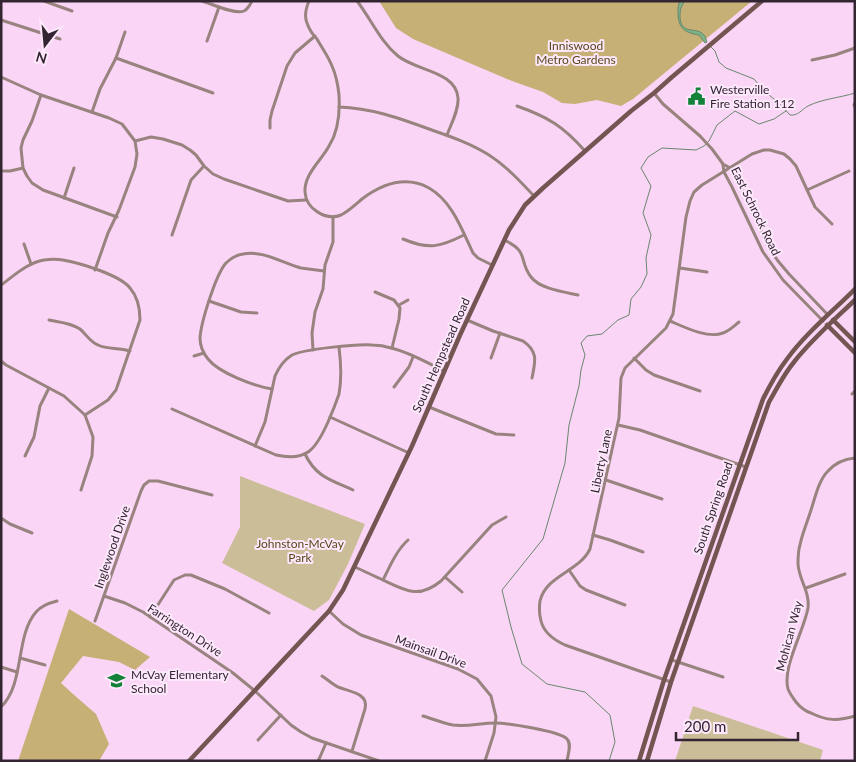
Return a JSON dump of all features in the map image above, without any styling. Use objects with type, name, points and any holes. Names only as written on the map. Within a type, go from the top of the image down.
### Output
[{"type":"street","points":[[44,1],[72,10]]},
{"type":"street","points":[[202,1],[240,12],[248,8],[252,1]]},
{"type":"street","points":[[308,1],[305,11],[307,24],[326,54],[336,77],[340,107],[336,129],[330,146],[308,178],[305,187],[306,200],[317,212],[333,217],[340,216],[379,188],[391,183],[417,184],[439,195],[448,205],[478,258],[492,265]]},
{"type":"street","points":[[356,1],[388,47],[398,56],[413,65],[439,74],[449,80],[456,89],[457,109],[447,135]]},
{"type":"street","name":"South Hempstead Road","points":[[189,761],[328,611],[343,590],[409,453],[492,265],[509,230],[525,205],[631,110],[654,93],[762,1]]},
{"type":"street","points":[[207,41],[218,7]]},
{"type":"street","points":[[1,20],[60,40]]},
{"type":"street","points":[[92,112],[100,89],[116,58],[126,32]]},
{"type":"street","points":[[270,128],[272,111],[287,66],[295,53],[315,36]]},
{"type":"street","points":[[812,60],[855,48]]},
{"type":"street","points":[[116,58],[213,93]]},
{"type":"street","points":[[1,77],[41,95],[122,124],[135,141],[137,154],[135,167],[95,270]]},
{"type":"street","name":"East Schrock Road","points":[[654,93],[663,104],[730,168],[765,241],[778,261],[855,342]]},
{"type":"street","points":[[41,95],[21,148],[23,168],[32,183],[43,190],[116,216]]},
{"type":"street","points":[[517,106],[556,123],[585,151]]},
{"type":"street","points":[[340,107],[363,108],[380,112],[472,145],[505,166],[534,196]]},
{"type":"street","points":[[135,141],[151,137],[182,145],[196,155],[213,174],[224,179],[288,201],[306,200]]},
{"type":"street","name":"Liberty Lane","points":[[671,682],[565,645],[549,635],[540,620],[540,599],[551,582],[583,560],[587,555],[618,425],[621,378],[625,368],[634,358],[666,328],[673,314],[686,217],[694,192],[702,185],[757,151],[776,151],[784,154],[796,166],[815,206],[832,224]]},
{"type":"street","name":"East Schrock Road","points":[[724,164],[724,172],[763,252],[772,266],[783,280],[855,353]]},
{"type":"street","points":[[172,234],[191,180],[204,166]]},
{"type":"street","points":[[1,171],[23,168]]},
{"type":"street","points":[[64,198],[74,168]]},
{"type":"street","points":[[808,190],[849,171]]},
{"type":"street","points":[[313,350],[312,333],[315,312],[323,289],[324,271],[333,242],[333,217]]},
{"type":"street","points":[[403,239],[430,246],[440,246],[464,235]]},
{"type":"street","points":[[504,240],[519,250],[531,278],[548,288],[578,295]]},
{"type":"street","points":[[24,244],[31,264]]},
{"type":"street","points":[[272,389],[254,384],[223,371],[215,366],[204,353],[200,339],[202,324],[217,280],[227,261],[241,254],[256,253],[302,268],[324,271]]},
{"type":"street","points":[[1,285],[31,264],[44,260],[62,260],[95,270],[124,282],[131,289],[140,310],[140,320],[116,390],[108,400],[85,416]]},
{"type":"street","points":[[680,268],[707,272]]},
{"type":"street","name":"South Spring Road","points":[[639,761],[664,680],[762,399],[787,358],[855,289]]},
{"type":"street","points":[[375,292],[394,300],[400,308],[392,348]]},
{"type":"street","points":[[399,305],[408,300]]},
{"type":"street","name":"South Spring Road","points":[[647,761],[671,682],[770,402],[793,363],[855,300]]},
{"type":"street","points":[[210,302],[241,312],[257,313]]},
{"type":"street","points":[[49,320],[79,328],[93,343],[100,346],[130,351]]},
{"type":"street","points":[[467,320],[524,341],[533,350],[536,360],[532,378]]},
{"type":"street","points":[[670,321],[710,335],[726,332],[739,322]]},
{"type":"street","points":[[491,358],[500,333]]},
{"type":"street","points":[[255,446],[264,422],[278,369],[290,356],[298,352],[370,345],[392,348],[444,371]]},
{"type":"street","points":[[172,409],[276,455],[287,458],[305,454],[318,443],[339,393],[341,377],[340,347]]},
{"type":"street","points":[[194,356],[204,353]]},
{"type":"street","points":[[394,387],[409,367],[413,357]]},
{"type":"street","points":[[634,358],[654,375],[700,391]]},
{"type":"street","points":[[1,361],[64,396],[85,416],[93,437],[92,456],[81,490]]},
{"type":"street","points":[[25,456],[34,437],[40,406],[49,388]]},
{"type":"street","points":[[429,407],[496,434],[514,435]]},
{"type":"street","points":[[330,417],[409,453]]},
{"type":"street","points":[[618,425],[640,430],[746,467]]},
{"type":"street","points":[[305,454],[317,471],[328,479],[353,490]]},
{"type":"street","name":"Mohican Way","points":[[855,458],[841,461],[833,466],[823,477],[799,546],[798,567],[800,577],[806,588],[808,608],[787,673],[788,690],[791,696],[800,707],[809,713],[835,720],[843,720],[855,716]]},
{"type":"street","points":[[606,480],[662,499]]},
{"type":"street","name":"Inglewood Drive","points":[[95,621],[144,485],[149,481],[160,482],[212,496]]},
{"type":"street","points":[[355,567],[402,589],[422,592],[432,588],[445,577],[492,525],[506,517]]},
{"type":"street","points":[[1,518],[32,533]]},
{"type":"street","points":[[593,536],[643,552]]},
{"type":"street","points":[[384,580],[395,555],[408,540]]},
{"type":"street","points":[[569,570],[580,586],[586,590],[625,605]]},
{"type":"street","points":[[806,588],[845,574]]},
{"type":"street","points":[[150,617],[174,580],[185,575],[191,575],[218,586],[270,613]]},
{"type":"street","points":[[445,577],[462,592]]},
{"type":"street","name":"Farrington Drive","points":[[104,596],[126,604],[150,617],[234,673],[301,732],[312,738],[379,761]]},
{"type":"street","points":[[1,707],[9,698],[27,628],[36,612],[46,605],[57,601]]},
{"type":"street","points":[[691,604],[698,606]]},
{"type":"street","name":"Mainsail Drive","points":[[328,611],[343,624],[361,635],[458,669],[477,679],[491,696],[496,717],[494,733],[484,761]]},
{"type":"street","points":[[20,658],[45,665]]},
{"type":"street","points":[[672,660],[723,677]]},
{"type":"street","points":[[1,667],[17,672]]},
{"type":"street","points":[[322,676],[337,686],[359,694],[365,700],[365,709],[352,751]]},
{"type":"street","points":[[258,740],[281,716]]},
{"type":"street","points":[[423,716],[450,724],[496,723],[559,734],[568,740],[570,746],[567,761]]},
{"type":"street","points":[[568,740],[572,737]]},
{"type":"street","points":[[318,761],[326,743]]},
{"type":"green space","name":"Inniswood Metro Gardens","points":[[379,1],[752,1],[633,99],[621,106],[597,100],[575,104],[562,103],[543,92],[512,81],[413,39],[396,28]]},
{"type":"green space","name":"Johnston-McVay Park","points":[[240,476],[365,524],[348,564],[329,600],[314,611],[222,563],[240,527]]},
{"type":"green space","points":[[69,609],[150,657],[135,670],[119,662],[83,656],[61,683],[96,714],[109,744],[99,761],[18,761]]},
{"type":"green space","points":[[693,706],[823,750],[820,761],[675,761]]},
{"type":"shaded area","points":[[680,1],[685,1],[680,15],[683,27],[701,32],[707,42],[705,43],[699,35],[684,29],[679,23],[678,7]]},
{"type":"waterway","points":[[711,47],[715,51],[719,62],[726,68],[754,79],[790,115],[797,114],[808,106],[819,102],[855,93]]},
{"type":"waterway","points":[[609,761],[615,742],[610,715],[585,692],[547,684],[522,664],[502,590],[543,539],[565,463],[569,425],[585,355],[581,343],[587,336],[602,334],[618,320],[629,315],[631,299],[641,287],[647,274],[646,258],[651,235],[643,213],[651,186],[641,168],[648,157],[662,148],[696,150],[704,146],[709,141],[717,125],[735,111],[759,124],[774,119],[786,111]]},
{"type":"place","name":"Westerville Fire Station 112","points":[[696,96]]},
{"type":"place","name":"McVay Elementary School","points":[[117,681]]}]
